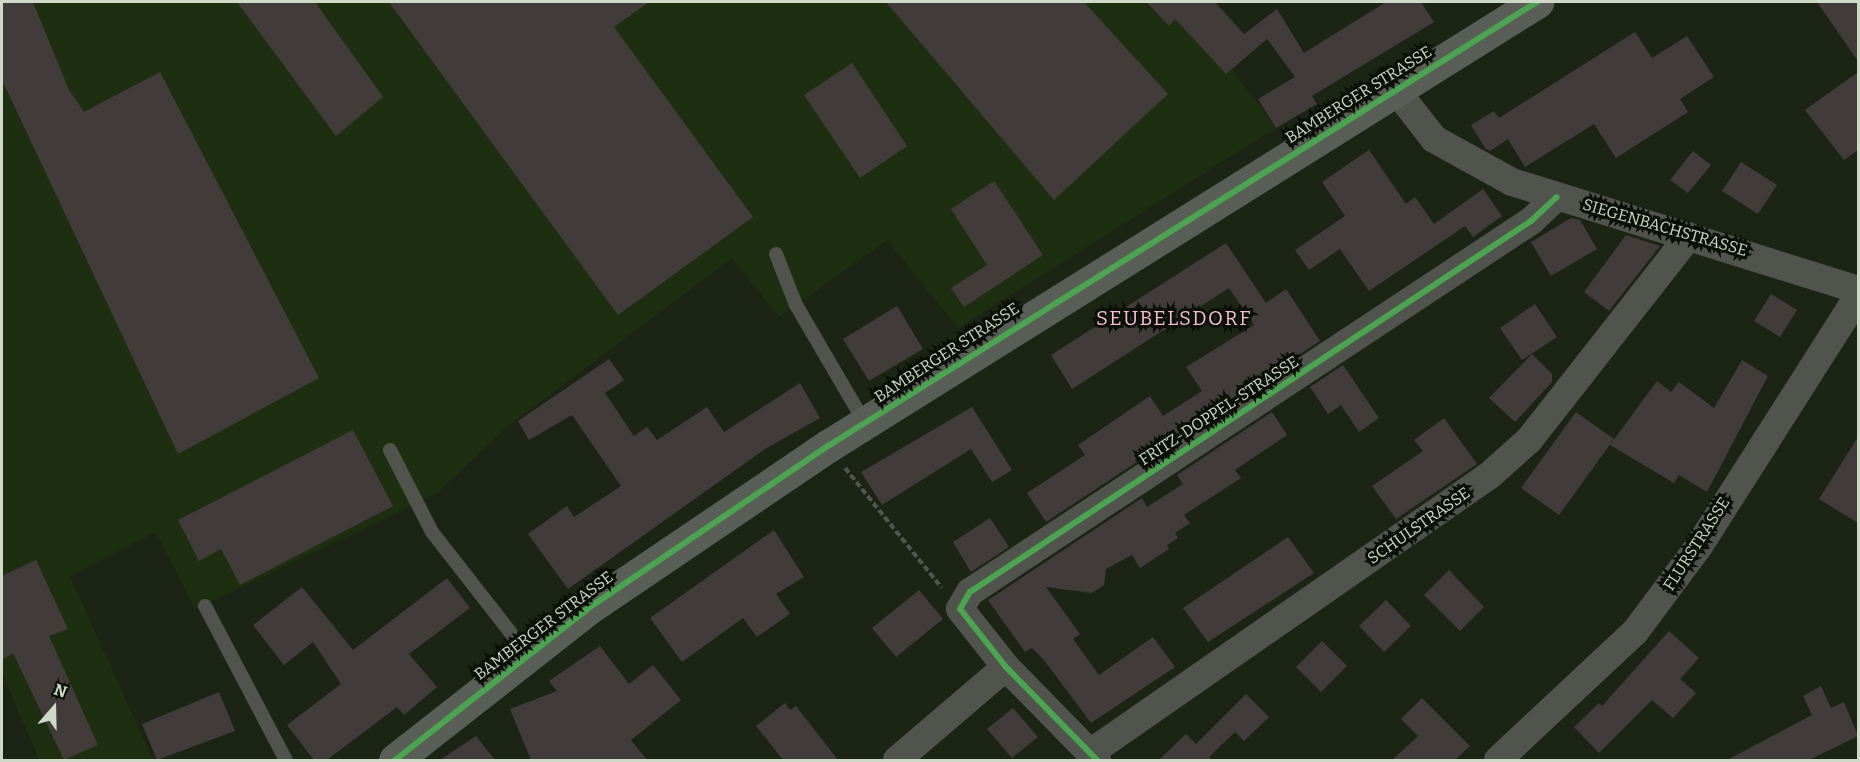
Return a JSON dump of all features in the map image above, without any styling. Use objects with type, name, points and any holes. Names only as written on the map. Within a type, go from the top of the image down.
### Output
[{"type":"street","name":"BAMBERGER STRASSE","points":[[395,760],[528,655],[828,447],[1395,89],[1537,2]]},
{"type":"street","name":"SIEGENBACHSTRASSE","points":[[1395,89],[1434,139],[1512,182],[1858,290]]},
{"type":"street","name":"FRITZ-DOPPEL-STRASSE","points":[[960,609],[970,592],[1521,227],[1557,197]]},
{"type":"street","name":"SCHULSTRASSE","points":[[1093,757],[1490,475],[1529,440],[1689,236]]},
{"type":"street","name":"FLURSTRASSE","points":[[1498,760],[1635,632],[1699,546],[1858,296]]},
{"type":"street","points":[[960,609],[1006,667],[1093,757]]},
{"type":"street","points":[[897,760],[1006,667]]},
{"type":"lane","points":[[776,255],[796,305],[865,423]]},
{"type":"lane","points":[[390,450],[432,532],[528,655]]},
{"type":"lane","points":[[205,606],[286,760]]},
{"type":"path","points":[[828,447],[960,609]]},
{"type":"shaded area","points":[[2,2],[1144,2],[1168,25],[1175,19],[1226,74],[1232,69],[1276,128],[958,328],[887,240],[779,317],[732,258],[507,427],[438,492],[195,609],[156,532],[70,576],[153,760],[39,760],[2,672]]},
{"type":"building","points":[[2,2],[33,2],[69,90],[84,112],[160,72],[319,378],[178,454],[2,80]]},
{"type":"building","points":[[237,2],[315,2],[383,97],[336,136]]},
{"type":"building","points":[[389,2],[649,2],[614,27],[753,217],[618,315]]},
{"type":"building","points":[[886,2],[1084,2],[1168,94],[1054,200]]},
{"type":"building","points":[[1146,2],[1215,2],[1244,34],[1277,9],[1304,53],[1386,2],[1421,2],[1434,22],[1312,96],[1317,104],[1276,128],[1258,99],[1295,77],[1267,39],[1226,74],[1175,19],[1169,26]]},
{"type":"building","points":[[1817,2],[1858,2],[1858,61]]},
{"type":"building","points":[[1635,32],[1652,58],[1687,36],[1714,77],[1680,99],[1688,112],[1616,158],[1594,124],[1525,167],[1508,139],[1490,151],[1485,148],[1471,125],[1494,111],[1499,118]]},
{"type":"building","points":[[852,63],[907,146],[860,178],[804,95]]},
{"type":"building","points":[[1858,72],[1858,150],[1844,160],[1805,110]]},
{"type":"building","points":[[1369,150],[1406,204],[1415,197],[1434,224],[1483,189],[1502,216],[1473,237],[1465,226],[1369,291],[1340,249],[1309,270],[1295,250],[1345,216],[1322,182]]},
{"type":"building","points":[[1693,151],[1711,165],[1688,193],[1670,180]]},
{"type":"building","points":[[1741,162],[1777,185],[1758,214],[1722,191]]},
{"type":"building","points":[[994,181],[1043,255],[964,307],[951,288],[987,265],[951,209]]},
{"type":"building","points":[[1571,218],[1580,220],[1597,249],[1551,276],[1531,242]]},
{"type":"building","points":[[1626,235],[1660,246],[1609,311],[1584,292]]},
{"type":"building","points":[[1226,243],[1266,303],[1286,289],[1320,341],[1046,522],[1027,493],[1085,455],[1078,445],[1150,396],[1163,416],[1202,391],[1186,367],[1254,325],[1229,288],[1072,389],[1051,355]]},
{"type":"building","points":[[1771,294],[1797,310],[1780,337],[1754,321]]},
{"type":"building","points":[[1535,304],[1557,337],[1522,360],[1500,328]]},
{"type":"building","points":[[897,306],[923,349],[869,381],[843,339]]},
{"type":"building","points":[[1532,354],[1552,374],[1552,382],[1515,422],[1489,398]]},
{"type":"building","points":[[609,359],[624,380],[605,393],[634,436],[647,427],[657,440],[707,407],[724,432],[800,383],[820,418],[765,449],[568,589],[528,534],[567,506],[574,517],[621,486],[572,415],[529,440],[518,421]]},
{"type":"building","points":[[1742,360],[1768,376],[1707,492],[1679,475],[1674,483],[1610,445],[1657,381],[1671,392],[1679,382],[1714,408]]},
{"type":"building","points":[[1343,365],[1379,418],[1359,432],[1341,405],[1328,414],[1310,387]]},
{"type":"building","points":[[972,407],[1012,470],[992,482],[971,449],[882,505],[861,472]]},
{"type":"building","points":[[1272,412],[1287,435],[1235,470],[1241,478],[1184,515],[1190,523],[1175,533],[1178,538],[1167,545],[1169,549],[1140,568],[1132,555],[1106,569],[1104,585],[1092,593],[1046,587],[1080,634],[1073,639],[1099,675],[1153,637],[1175,667],[1091,723],[1044,660],[1032,648],[1025,652],[988,600],[1142,498],[1147,507],[1183,484],[1177,475]]},
{"type":"building","points":[[1576,412],[1614,439],[1559,515],[1521,488]]},
{"type":"building","points":[[1444,418],[1477,464],[1396,519],[1372,486],[1423,451],[1414,440]]},
{"type":"building","points":[[353,430],[393,506],[240,585],[221,549],[199,561],[178,520]]},
{"type":"building","points":[[1858,437],[1858,523],[1819,499]]},
{"type":"building","points":[[990,518],[1009,547],[971,572],[953,542]]},
{"type":"building","points":[[774,530],[804,577],[776,594],[790,614],[757,637],[743,618],[682,662],[650,618]]},
{"type":"building","points":[[1288,537],[1314,573],[1208,642],[1183,608]]},
{"type":"building","points":[[36,560],[68,629],[49,636],[98,745],[64,760],[13,653],[2,660],[2,576]]},
{"type":"building","points":[[1449,570],[1484,607],[1460,631],[1424,595]]},
{"type":"building","points":[[447,578],[470,608],[409,654],[437,687],[404,715],[397,707],[327,760],[314,760],[287,725],[341,684],[313,642],[284,665],[253,625],[302,587],[353,650]]},
{"type":"building","points":[[919,590],[943,619],[896,657],[872,628]]},
{"type":"building","points":[[1386,600],[1411,626],[1384,652],[1359,626]]},
{"type":"building","points":[[1669,631],[1699,658],[1680,679],[1696,693],[1673,718],[1652,700],[1599,753],[1574,727],[1599,703],[1602,706]]},
{"type":"building","points":[[1322,641],[1347,666],[1321,692],[1296,667]]},
{"type":"building","points":[[600,646],[629,684],[653,665],[681,700],[631,740],[647,760],[531,760],[510,709],[557,691],[549,681]]},
{"type":"building","points":[[1821,686],[1831,708],[1844,702],[1858,736],[1809,760],[1727,760],[1812,715],[1803,696]]},
{"type":"building","points":[[219,692],[235,731],[157,760],[142,724]]},
{"type":"building","points":[[1246,694],[1269,717],[1244,741],[1235,732],[1209,757],[1213,760],[1159,760],[1186,734],[1196,744]]},
{"type":"building","points":[[1422,698],[1470,746],[1455,760],[1392,760],[1418,736],[1401,719]]},
{"type":"building","points":[[785,703],[790,710],[796,706],[838,760],[783,760],[756,726]]},
{"type":"building","points":[[1013,708],[1038,737],[1012,758],[987,729]]},
{"type":"building","points":[[476,736],[495,760],[440,760]]},
{"type":"cycle path","points":[[395,760],[593,605],[828,446],[1537,2]]},
{"type":"cycle path","points":[[1097,760],[1006,667],[960,609],[970,592],[1531,221],[1557,197]]},
{"type":"district","name":"SEUBELSDORF","points":[[1174,318]]}]
